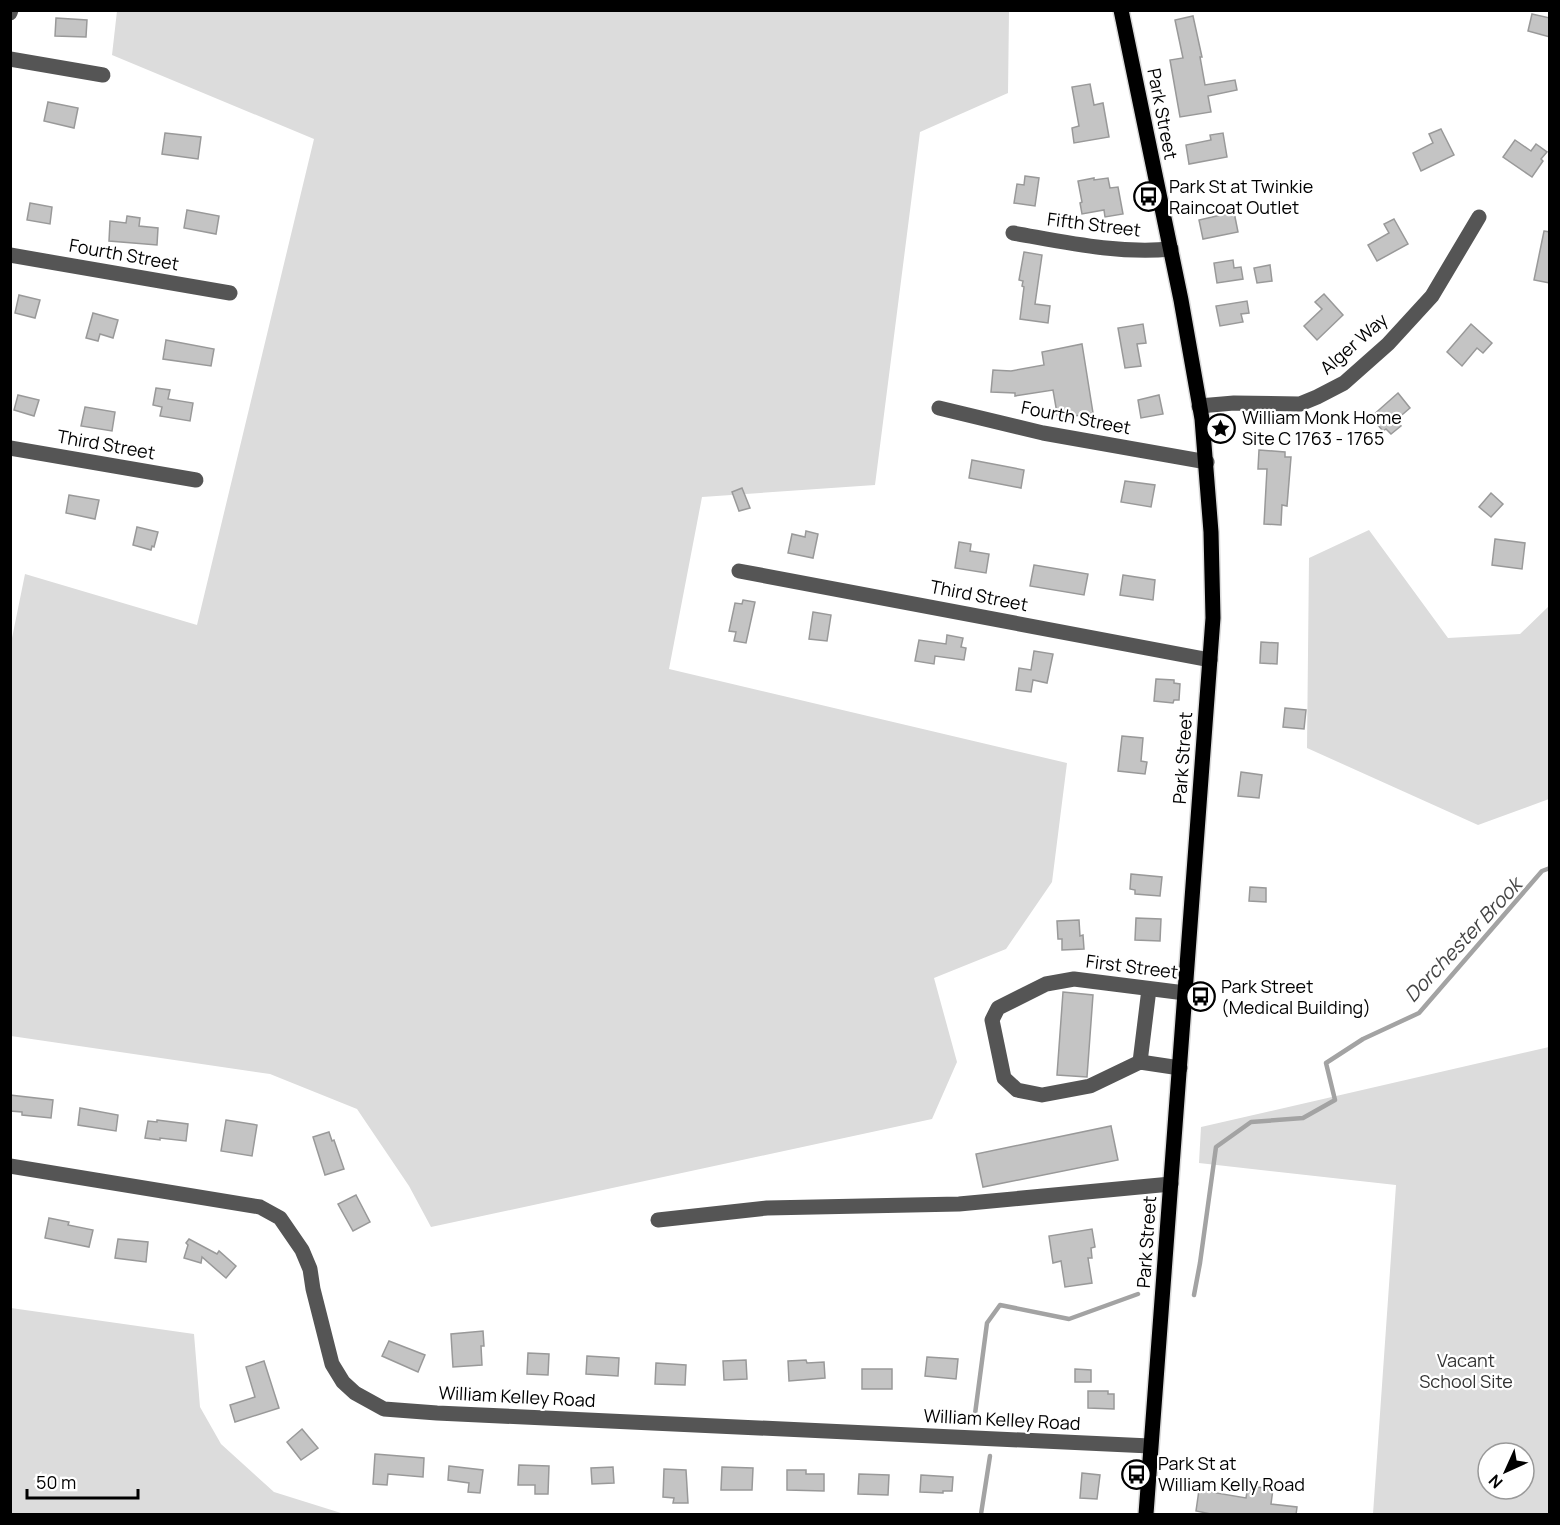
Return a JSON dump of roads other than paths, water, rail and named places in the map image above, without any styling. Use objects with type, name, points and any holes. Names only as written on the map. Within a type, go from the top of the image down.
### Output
[{"type":"main road","name":"Park Street","points":[[1121,10],[1171,249],[1203,428],[1211,532],[1213,618],[1146,1515]]},
{"type":"street","points":[[10,59],[103,75]]},
{"type":"street","name":"Alger Way","points":[[1199,406],[1234,403],[1300,404],[1344,383],[1388,344],[1432,296],[1479,217]]},
{"type":"street","name":"Fifth Street","points":[[1013,233],[1092,247],[1146,251],[1171,249]]},
{"type":"street","name":"Fourth Street","points":[[10,255],[230,293]]},
{"type":"street","name":"Fourth Street","points":[[939,408],[1043,433],[1206,462]]},
{"type":"street","name":"Third Street","points":[[10,448],[196,480]]},
{"type":"street","name":"Third Street","points":[[739,572],[1210,660]]},
{"type":"street","name":"First Street","points":[[1140,1062],[1090,1086],[1042,1095],[1017,1090],[1004,1078],[992,1020],[998,1008],[1046,984],[1074,979],[1185,993]]},
{"type":"street","points":[[1149,989],[1140,1062],[1179,1068]]},
{"type":"street","name":"William Kelley Road","points":[[10,1166],[260,1207],[280,1218],[303,1250],[310,1269],[332,1364],[343,1382],[355,1393],[384,1408],[1150,1446]]},
{"type":"street","points":[[658,1220],[767,1208],[959,1203],[1171,1184]]},
{"type":"waterway","name":"Dorchester Brook","points":[[1194,1295],[1216,1147],[1251,1122],[1303,1118],[1335,1100],[1326,1063],[1363,1039],[1419,1013],[1542,871],[1550,868]]},
{"type":"waterway","name":"Dorchester Brook","points":[[975,1414],[987,1323],[1000,1305],[1069,1319],[1138,1294]]},
{"type":"waterway","name":"Dorchester Brook","points":[[981,1514],[990,1456]]},
{"type":"place","name":"Park St at Twinkie Raincoat Outlet","points":[[1148,197]]},
{"type":"place","name":"William Monk Home Site C 1763 - 1765","points":[[1221,428]]},
{"type":"place","name":"Park Street (Medical Building)","points":[[1200,997]]},
{"type":"place","name":"Park St at William Kelly Road","points":[[1137,1474]]},
{"type":"park label","name":"Vacant School Site","points":[[1466,1371]]}]
